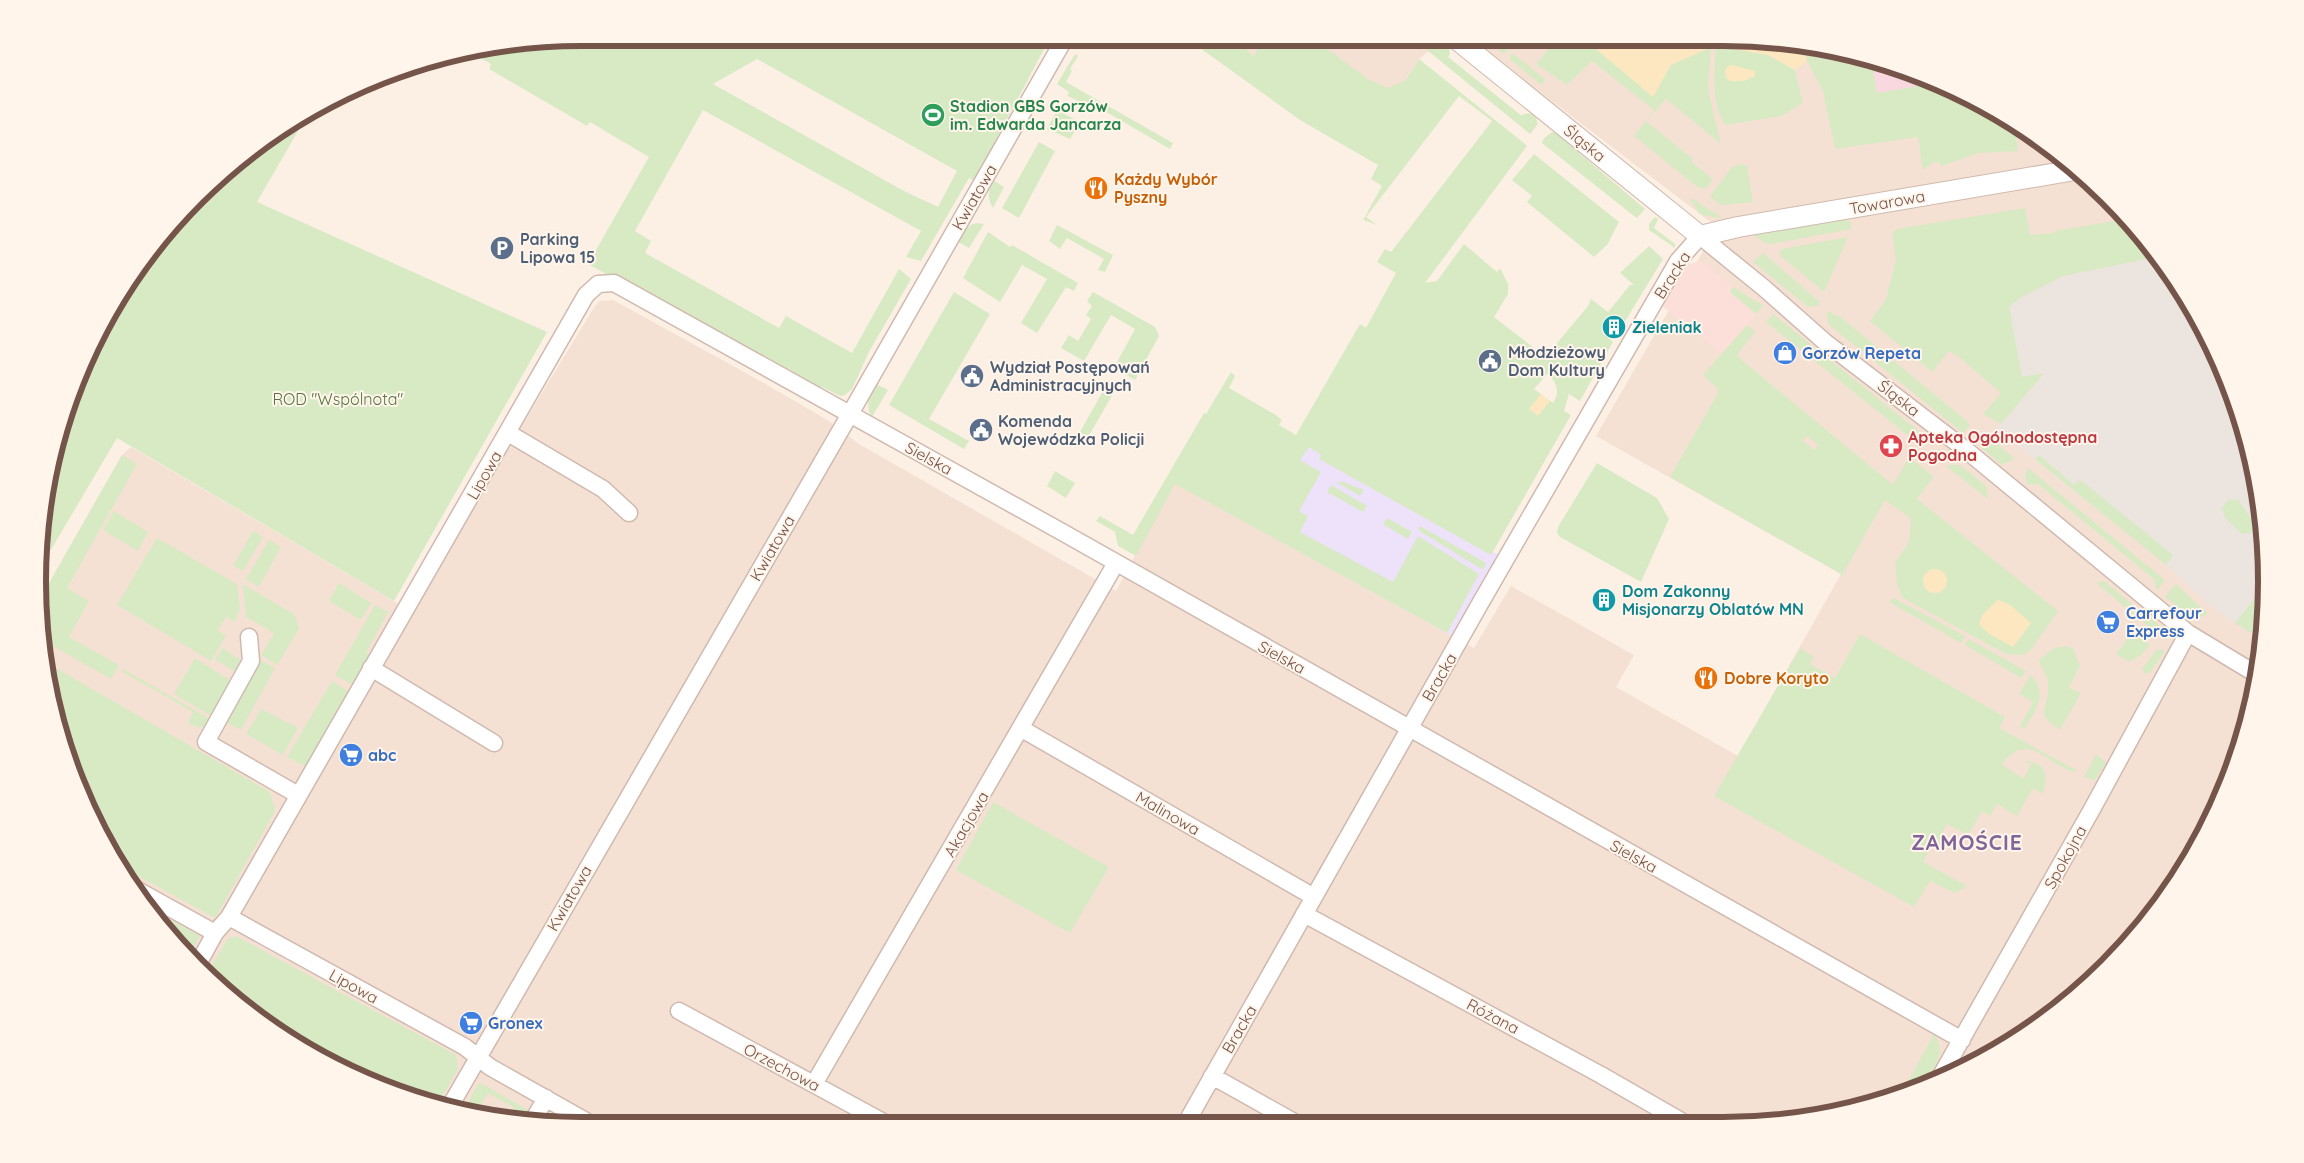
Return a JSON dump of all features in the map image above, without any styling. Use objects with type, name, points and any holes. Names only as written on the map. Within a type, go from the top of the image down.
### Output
[{"type":"street","name":"Kwiatowa","points":[[453,1101],[1060,46]]},
{"type":"street","name":"Śląska","points":[[1465,46],[1764,288],[1825,342],[1966,450],[2188,633],[2250,670]]},
{"type":"street","name":"Towarowa","points":[[1700,236],[1748,225],[2066,172]]},
{"type":"street","name":"Bracka","points":[[1189,1117],[1678,261],[1700,236]]},
{"type":"street","name":"Sielska","points":[[598,284],[614,283],[1116,563],[1962,1040]]},
{"type":"street","name":"Lipowa","points":[[201,958],[215,932],[229,917],[586,295],[598,284]]},
{"type":"street","points":[[508,433],[603,489],[629,513]]},
{"type":"street","name":"Akacjowa","points":[[814,1084],[1022,729],[1116,563]]},
{"type":"street","name":"Spokojna","points":[[1946,1068],[2092,811],[2188,633]]},
{"type":"street","points":[[249,637],[251,661],[206,742],[298,795]]},
{"type":"street","points":[[371,668],[494,743]]},
{"type":"street","name":"Malinowa","points":[[1022,729],[1314,897]]},
{"type":"street","points":[[149,896],[215,932]]},
{"type":"street","name":"Różana","points":[[1304,914],[1601,1075],[1673,1117]]},
{"type":"street","name":"Lipowa","points":[[229,917],[465,1047],[478,1057]]},
{"type":"street","name":"Orzechowa","points":[[679,1011],[874,1117]]},
{"type":"street","points":[[478,1057],[490,1067],[579,1117]]},
{"type":"street","points":[[1212,1076],[1285,1117]]},
{"type":"street","points":[[536,1115],[546,1098]]},
{"type":"shaded area","points":[[1242,46],[1435,46],[1419,59],[1376,132],[1254,56]]},
{"type":"shaded area","points":[[1479,46],[1722,46],[1758,47],[1792,51],[1861,64],[1895,75],[1959,101],[2020,136],[2075,179],[2101,203],[2125,229],[2168,284],[2203,345],[2229,409],[2240,443],[2253,512],[2257,546],[2257,617],[2253,651],[2240,720],[2217,786],[2203,818],[2168,879],[2125,934],[2101,960],[2075,984],[2020,1027],[1959,1062],[1927,1076],[1861,1099],[1792,1112],[1758,1116],[1722,1117],[582,1117],[546,1116],[512,1112],[443,1099],[377,1076],[345,1062],[314,1045],[284,1027],[256,1006],[203,960],[157,907],[136,879],[118,849],[101,818],[87,786],[64,720],[51,651],[46,588],[122,455],[131,447],[409,610],[595,306],[600,301],[613,300],[755,378],[829,421],[859,444],[1116,591],[1174,483],[1474,648],[1511,586],[1634,655],[1616,687],[1738,756],[1841,574],[1596,436],[1717,227]]},
{"type":"shaded area","points":[[1864,65],[1927,87],[1977,111],[1868,128]]},
{"type":"shaded area","points":[[2149,258],[2168,284],[2203,345],[2231,415],[2240,443],[2247,477],[2257,546],[2258,582],[2255,636],[2214,609],[2166,565],[1997,429],[2044,374],[2022,377],[2008,307],[2022,297],[2063,276]]},
{"type":"shaded area","points":[[1699,262],[1707,265],[1736,290],[1751,296],[1763,305],[1723,355],[1662,306],[1688,264]]},
{"type":"shaded area","points":[[1302,441],[1506,559],[1460,640],[1174,483]]},
{"type":"green space","points":[[1046,46],[974,181],[969,178],[921,261],[906,257],[921,231],[703,110],[635,231],[651,241],[645,253],[779,328],[786,316],[852,353],[899,269],[911,279],[869,352],[852,389],[845,395],[840,396],[822,387],[818,392],[588,264],[649,157],[590,122],[587,126],[489,69],[491,64],[479,57],[546,47]],"holes":[[[757,59],[957,171],[938,207],[904,191],[713,84]]]},
{"type":"green space","points":[[1197,46],[1242,46],[1254,56],[1259,46],[1323,46],[1368,79],[1388,88],[1406,80],[1419,59],[1525,144],[1527,146],[1425,283],[1437,281],[1464,244],[1497,272],[1500,268],[1508,284],[1508,294],[1494,317],[1551,361],[1547,355],[1588,306],[1591,299],[1608,312],[1630,285],[1634,285],[1620,273],[1649,246],[1663,259],[1624,323],[1612,316],[1602,332],[1613,342],[1580,401],[1569,394],[1564,411],[1571,415],[1491,555],[1319,459],[1321,455],[1309,447],[1300,460],[1321,472],[1299,511],[1308,516],[1300,532],[1393,582],[1418,536],[1479,574],[1447,633],[1175,484],[1136,556],[1118,546],[1115,532],[1096,521],[1100,516],[1133,535],[1204,413],[1206,414],[1231,372],[1235,376],[1229,388],[1276,415],[1282,420],[1279,425],[1296,435],[1360,324],[1366,328],[1396,273],[1377,262],[1385,249],[1391,252],[1492,121],[1459,96],[1366,217],[1377,225],[1363,220],[1382,186],[1371,179],[1378,165],[1300,120]],"holes":[[[1548,373],[1555,384],[1557,395],[1553,403],[1534,389]]]},
{"type":"green space","points":[[1433,46],[1448,46],[1450,54],[1448,57],[1522,116],[1523,114],[1534,113],[1538,124],[1530,134],[1427,50]]},
{"type":"green space","points":[[1494,46],[1505,46],[1507,48],[1507,52],[1502,53]]},
{"type":"green space","points":[[1551,46],[1601,46],[1597,50],[1671,65],[1711,47],[1708,89],[1721,144],[1666,99],[1646,121],[1693,159],[1691,162],[1712,178],[1709,186],[1702,189],[1696,186],[1634,136],[1654,110],[1592,61],[1567,85],[1536,64]]},
{"type":"green space","points":[[1716,46],[1768,55],[1795,70],[1803,103],[1781,116],[1725,125],[1720,116],[1715,97]]},
{"type":"green space","points":[[1806,53],[1873,68],[1877,93],[1922,85],[1927,87],[1959,101],[2015,133],[2018,151],[1979,153],[1941,166],[1939,162],[1934,162],[1923,170],[1918,137],[1835,149],[1823,91],[1807,61]]},
{"type":"green space","points":[[1075,54],[1078,56],[1070,69],[1072,71],[1066,82],[1173,143],[1170,149],[1108,113],[1067,96],[1069,92],[1057,84]]},
{"type":"green space","points":[[1511,54],[1514,54],[1545,79],[1543,84],[1540,84],[1510,59]]},
{"type":"green space","points":[[1057,110],[1080,122],[1070,139],[1047,129]]},
{"type":"green space","name":"ROD \"Wspólnota\"","points":[[301,126],[257,202],[547,332],[394,601],[117,438],[47,557],[51,512],[64,443],[87,377],[101,345],[118,314],[136,284],[157,256],[203,203],[256,157]]},
{"type":"green space","points":[[1552,132],[1556,133],[1645,209],[1637,218],[1542,143],[1544,138]]},
{"type":"green space","points":[[1039,142],[1055,151],[1019,218],[1002,208]]},
{"type":"green space","points":[[1534,154],[1619,222],[1607,245],[1594,257],[1527,202],[1532,196],[1512,180]]},
{"type":"green space","points":[[1744,164],[1747,166],[1753,202],[1720,205],[1710,196],[1732,167]]},
{"type":"green space","points":[[993,180],[1004,187],[993,208],[989,194]]},
{"type":"green space","points":[[1691,198],[1720,216],[1721,219],[1700,214],[1690,200]]},
{"type":"green space","points":[[2025,208],[2030,235],[2054,233],[2054,231],[2117,221],[2149,258],[2063,276],[2022,297],[2009,307],[2022,377],[2044,373],[2001,424],[1983,414],[2001,393],[1958,356],[1949,351],[1932,372],[1870,321],[1886,299],[1896,260],[1892,233],[1897,229]]},
{"type":"green space","points":[[1655,217],[1658,219],[1654,228],[1675,244],[1675,248],[1649,230],[1649,224]]},
{"type":"green space","points":[[1846,219],[1851,222],[1851,229],[1771,244],[1763,242],[1754,235]]},
{"type":"green space","points":[[977,223],[984,224],[969,248],[958,242],[967,227]]},
{"type":"green space","points":[[1057,225],[1113,255],[1105,272],[1098,270],[1104,259],[1067,238],[1060,249],[1049,241]]},
{"type":"green space","points":[[988,232],[1010,247],[1012,245],[1078,283],[1074,291],[1066,287],[1037,333],[1021,323],[1047,279],[1022,265],[1000,302],[963,278]]},
{"type":"green space","points":[[1848,237],[1824,292],[1782,257],[1779,252],[1782,249]]},
{"type":"green space","points":[[1763,253],[1820,302],[1818,306],[1808,307],[1753,262]]},
{"type":"green space","points":[[1733,287],[1763,305],[1756,314],[1730,292]]},
{"type":"green space","points":[[954,292],[990,314],[929,419],[969,441],[964,449],[889,405]]},
{"type":"green space","points":[[1093,292],[1155,327],[1159,336],[1135,380],[1114,368],[1135,329],[1111,315],[1084,361],[1061,348],[1069,335],[1078,341],[1091,319],[1086,315],[1092,306],[1087,301]]},
{"type":"green space","points":[[1827,311],[1842,318],[1968,422],[1969,426],[1963,433],[1828,324]]},
{"type":"green space","points":[[1773,314],[1921,433],[1922,438],[1917,443],[1766,322]]},
{"type":"green space","points":[[1747,325],[1755,332],[1737,355],[1893,485],[1909,457],[1934,477],[1917,499],[2058,611],[2030,651],[2023,655],[2006,654],[1903,598],[1897,585],[1895,563],[1909,542],[1911,519],[1885,500],[1840,579],[1841,574],[1670,477],[1717,395],[1718,389],[1703,375]],"holes":[[[1807,436],[1818,445],[1814,450],[1803,441]]]},
{"type":"green space","points":[[2215,373],[2217,377],[2231,415],[2227,408]]},
{"type":"green space","points":[[1108,382],[1117,387],[1083,446],[1075,441]]},
{"type":"green space","points":[[876,384],[888,390],[872,417],[868,404]]},
{"type":"green space","points":[[1985,434],[2015,459],[2002,465],[1979,446]]},
{"type":"green space","points":[[122,455],[137,464],[67,588],[89,601],[69,637],[119,665],[111,679],[50,645],[46,588]]},
{"type":"green space","points":[[2039,455],[2074,485],[2080,480],[2173,555],[2166,565],[2035,459]]},
{"type":"green space","points":[[1597,463],[1657,498],[1669,519],[1641,582],[1560,537],[1557,533],[1558,527]]},
{"type":"green space","points":[[1950,465],[1960,465],[1986,486],[1988,499],[1947,467]]},
{"type":"green space","points":[[2028,468],[2165,580],[2157,591],[2154,579],[2038,484],[2027,485],[2025,475]]},
{"type":"green space","points":[[1055,471],[1075,483],[1066,498],[1047,486]]},
{"type":"green space","points":[[1336,482],[1343,482],[1364,490],[1360,496]]},
{"type":"green space","points":[[1331,485],[1367,506],[1363,512],[1327,492]]},
{"type":"green space","points":[[2228,500],[2238,500],[2254,523],[2250,533],[2242,534],[2225,518],[2222,509]]},
{"type":"green space","points":[[114,511],[148,532],[138,551],[103,530]]},
{"type":"green space","points":[[1387,518],[1412,532],[1408,539],[1383,524]]},
{"type":"green space","points":[[1420,526],[1486,563],[1483,570],[1418,530]]},
{"type":"green space","points":[[253,531],[263,537],[243,571],[233,566]]},
{"type":"green space","points":[[157,538],[237,584],[240,608],[235,622],[226,617],[218,630],[226,636],[211,661],[117,605]]},
{"type":"green space","points":[[269,540],[281,547],[259,587],[246,579]]},
{"type":"green space","points":[[2104,581],[2139,610],[2135,615],[2096,583]]},
{"type":"green space","points":[[339,583],[371,603],[361,620],[329,601]]},
{"type":"green space","points":[[243,584],[295,615],[299,629],[277,665],[261,655],[274,633],[246,617]]},
{"type":"green space","points":[[2176,584],[2208,614],[2193,620],[2165,597]]},
{"type":"green space","points":[[2258,595],[2256,623],[2251,633],[2235,623]]},
{"type":"green space","points":[[1894,598],[1965,636],[1961,643],[1889,602]]},
{"type":"green space","points":[[375,605],[388,612],[367,651],[369,661],[355,686],[335,675]]},
{"type":"green space","points":[[2147,616],[2158,624],[2168,641],[2143,622]]},
{"type":"green space","points":[[2133,631],[2150,645],[2141,655],[2129,662],[2116,654]]},
{"type":"green space","points":[[1860,634],[2005,717],[1999,728],[2076,770],[2075,772],[2065,768],[2029,749],[2011,754],[2002,764],[2023,779],[2031,765],[2024,761],[2037,764],[2044,770],[2046,781],[2043,794],[2033,788],[2017,816],[1997,804],[1990,816],[1982,811],[1968,835],[1947,824],[1940,836],[1946,839],[1941,849],[1932,845],[1923,862],[1967,886],[1955,893],[1930,881],[1914,907],[1714,796],[1800,648],[1814,657],[1810,664],[1835,678]]},
{"type":"green space","points":[[1969,639],[2026,671],[2021,678],[1965,645]]},
{"type":"green space","points":[[2066,646],[2073,648],[2080,666],[2069,688],[2081,693],[2060,730],[2051,724],[2044,715],[2048,695],[2048,682],[2039,660],[2054,648]]},
{"type":"green space","points":[[222,648],[244,662],[238,673],[215,660]]},
{"type":"green space","points":[[2157,649],[2165,651],[2150,673],[2144,673],[2142,669]]},
{"type":"green space","points":[[195,658],[233,682],[213,717],[174,694]]},
{"type":"green space","points":[[259,659],[275,668],[241,730],[223,721]]},
{"type":"green space","points":[[54,667],[270,792],[275,811],[215,918],[132,873],[101,818],[87,786],[64,720]]},
{"type":"green space","points":[[123,669],[212,720],[201,727],[188,723],[193,712],[121,671]]},
{"type":"green space","points":[[2030,675],[2039,688],[2040,695],[2036,709],[2024,729],[2020,726],[2033,702],[2019,694]]},
{"type":"green space","points":[[332,681],[351,693],[305,766],[287,757]]},
{"type":"green space","points":[[261,709],[298,728],[283,755],[246,734]]},
{"type":"green space","points":[[2096,754],[2106,763],[2095,780],[2084,777]]},
{"type":"green space","points":[[993,802],[1109,867],[1070,933],[956,870]]},
{"type":"green space","points":[[164,916],[200,936],[193,949]]},
{"type":"green space","points":[[236,936],[456,1055],[458,1069],[441,1098],[377,1076],[345,1062],[284,1027],[229,984],[210,967],[228,939]]},
{"type":"green space","points":[[1934,1034],[1940,1048],[1940,1054],[1935,1066],[1930,1075],[1907,1084]]},
{"type":"green space","points":[[481,1083],[528,1110],[527,1114],[513,1112],[515,1108],[488,1093],[480,1106],[467,1104],[478,1084]]},
{"type":"sand","points":[[1601,46],[1711,47],[1671,65],[1653,97],[1597,50]]},
{"type":"sand","points":[[1716,46],[1758,47],[1792,51],[1806,53],[1807,61],[1795,70],[1768,55]]},
{"type":"sand","points":[[1732,65],[1755,71],[1755,78],[1752,77],[1744,81],[1731,81],[1726,78],[1725,71],[1727,67]]},
{"type":"sand","points":[[1541,394],[1550,401],[1538,416],[1529,409]]},
{"type":"sand","points":[[1935,569],[1940,570],[1946,576],[1946,586],[1940,592],[1935,593],[1930,592],[1924,586],[1923,581],[1924,576],[1930,570]]},
{"type":"sand","points":[[1998,600],[2009,604],[2031,623],[2013,647],[1989,634],[1979,624],[1982,615]]},
{"type":"place","name":"Stadion GBS Gorzów im. Edwarda Jancarza","points":[[933,115]]},
{"type":"place","name":"Każdy Wybór Pyszny","points":[[1096,188]]},
{"type":"place","name":"Parking Lipowa 15","points":[[502,248]]},
{"type":"place","name":"Zieleniak","points":[[1614,327]]},
{"type":"place","name":"Gorzów Repeta","points":[[1785,353]]},
{"type":"place","name":"Młodzieżowy Dom Kultury","points":[[1490,361]]},
{"type":"place","name":"Wydział Postępowań Administracyjnych","points":[[972,376]]},
{"type":"place","name":"Komenda Wojewódzka Policji","points":[[981,430]]},
{"type":"place","name":"Apteka Ogólnodostępna Pogodna","points":[[1891,446]]},
{"type":"place","name":"Dom Zakonny Misjonarzy Oblatów MN","points":[[1604,600]]},
{"type":"place","name":"Carrefour Express","points":[[2108,622]]},
{"type":"place","name":"Dobre Koryto","points":[[1706,678]]},
{"type":"place","name":"abc","points":[[351,755]]},
{"type":"place","name":"Gronex","points":[[471,1023]]},
{"type":"district","name":"ZAMOŚCIE","points":[[1967,842]]}]
